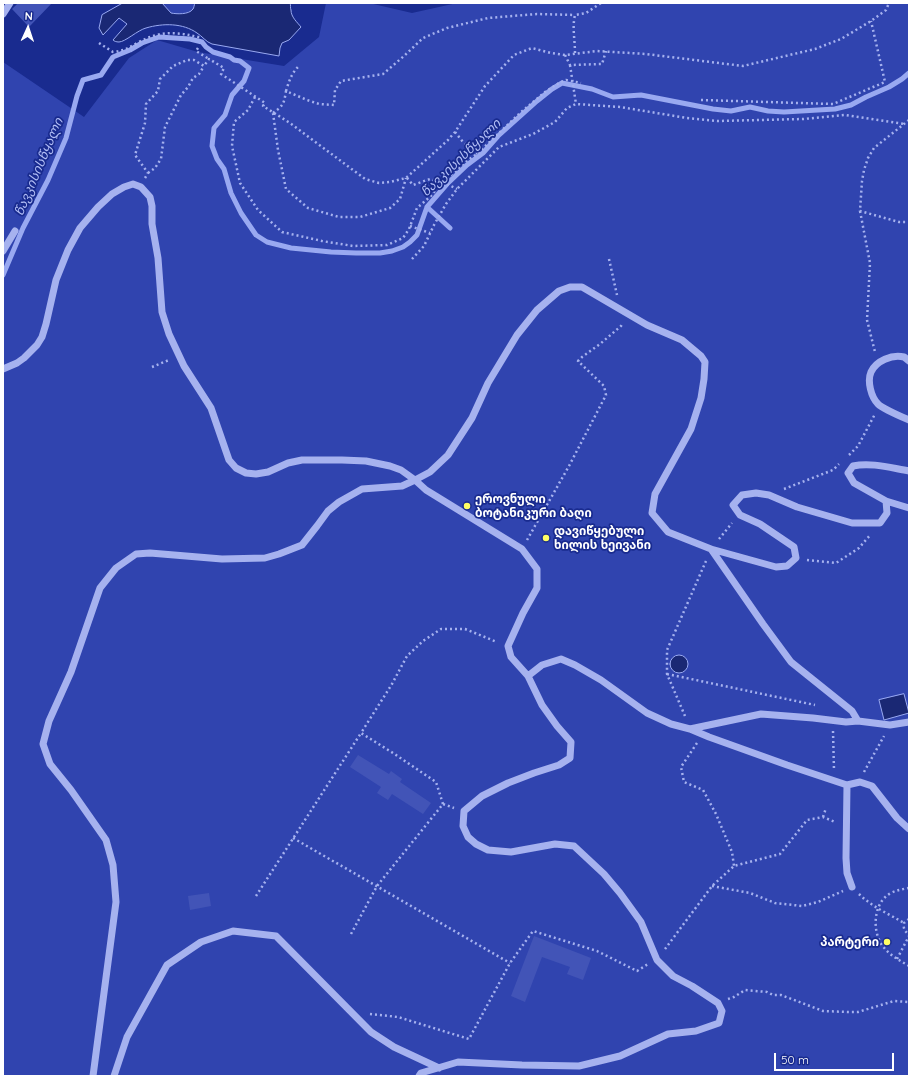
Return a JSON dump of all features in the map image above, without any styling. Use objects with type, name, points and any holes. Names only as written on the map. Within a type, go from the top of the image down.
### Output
[{"type":"lane","points":[[3,14],[10,3]]},
{"type":"lane","points":[[3,368],[24,358],[37,345],[42,337],[56,280],[68,250],[80,228],[98,207],[112,194],[133,184],[141,187],[150,197],[152,206],[152,224],[158,258],[162,312],[169,334],[184,366],[211,408],[229,460],[236,468],[246,473],[256,474],[268,472],[288,463],[302,460],[366,461],[390,466],[401,470],[426,490],[522,549],[538,569],[537,588],[523,613],[508,646],[512,657],[528,676],[542,705],[571,742],[570,758],[559,765],[534,773],[482,796],[464,812],[463,826],[468,838],[488,850],[511,852],[555,844],[574,846],[604,874],[620,893],[640,922],[657,960],[673,976],[692,986],[718,1003],[722,1011],[719,1023],[696,1031],[668,1034],[620,1056],[579,1066],[458,1062],[421,1073],[419,1076]]},
{"type":"lane","points":[[3,251],[15,231]]},
{"type":"lane","points":[[93,1076],[116,902],[113,865],[106,840],[71,790],[50,764],[43,744],[49,721],[70,672],[100,588],[116,568],[136,554],[150,553],[222,559],[266,558],[302,545],[328,511],[339,502],[362,489],[402,486],[430,472],[448,454],[472,418],[488,383],[517,335],[542,305],[559,291],[570,287],[582,287],[647,325],[682,340],[705,362],[701,398],[691,429],[655,494],[652,513],[668,532],[711,549],[776,567],[787,566],[796,558],[794,547],[760,524],[740,515],[733,505],[742,495],[756,493],[769,495],[797,507],[852,523],[880,523],[888,513],[886,501]]},
{"type":"lane","points":[[909,361],[903,357],[890,357],[878,364],[871,371],[870,382],[872,395],[879,405],[909,420]]},
{"type":"lane","points":[[909,471],[861,464],[853,466],[848,473],[854,484],[886,501],[909,508]]},
{"type":"lane","points":[[711,549],[791,662],[852,710],[858,721]]},
{"type":"lane","points":[[528,676],[542,665],[561,659],[601,680],[647,713],[671,724],[690,729],[834,781],[847,785],[860,782],[872,786],[897,818],[909,829]]},
{"type":"lane","points":[[690,729],[760,714],[846,722],[858,721],[890,725],[909,722]]},
{"type":"lane","points":[[847,785],[846,858],[852,887]]},
{"type":"lane","points":[[114,1076],[127,1037],[167,965],[201,942],[233,931],[276,936],[371,1032],[394,1047],[439,1068]]},
{"type":"path","points":[[286,91],[319,104],[334,105],[335,90],[341,81],[383,74],[423,38],[447,28],[488,18],[537,14],[576,15],[586,12],[601,3]]},
{"type":"path","points":[[198,48],[196,51],[224,68],[221,74],[265,103],[263,106],[290,123],[365,179],[379,183],[406,178],[455,132],[485,86],[514,55],[532,48],[551,53],[565,54],[606,51],[646,54],[743,66],[815,49],[841,39],[886,10],[889,3]]},
{"type":"path","points":[[575,53],[573,23],[576,15]]},
{"type":"path","points":[[701,100],[833,104],[885,82],[871,21]]},
{"type":"path","points":[[99,43],[113,52],[121,51],[151,36],[164,34],[185,34],[202,38]]},
{"type":"path","points":[[570,66],[602,64],[606,51]]},
{"type":"path","points":[[565,54],[570,66],[576,104]]},
{"type":"path","points":[[141,187],[148,173],[155,168],[161,159],[166,127],[181,95],[193,78],[199,74],[208,59]]},
{"type":"path","points":[[148,173],[135,155],[145,123],[146,104],[158,91],[160,78],[173,66],[187,60],[194,60],[204,66]]},
{"type":"path","points":[[273,113],[284,103],[291,76],[300,65]]},
{"type":"path","points":[[255,97],[248,110],[234,122],[232,146],[240,183],[258,210],[282,232],[353,246],[387,245],[403,238],[410,226],[417,208],[432,195],[441,182],[477,154],[520,112],[559,83],[566,80],[581,83]]},
{"type":"path","points":[[412,259],[424,246],[446,204],[457,189],[499,146],[533,134],[555,122],[567,108],[576,104],[620,107],[717,121],[803,119],[845,115],[904,124]]},
{"type":"path","points":[[273,113],[278,150],[286,189],[308,208],[339,217],[360,217],[390,208],[400,199],[406,178]]},
{"type":"path","points":[[878,364],[867,320],[870,263],[860,211],[862,181],[868,158],[874,148],[909,120]]},
{"type":"path","points":[[455,132],[463,142],[477,154]]},
{"type":"path","points":[[406,178],[413,185],[430,179],[457,189]]},
{"type":"path","points":[[860,211],[899,222],[909,222]]},
{"type":"path","points":[[410,226],[430,233]]},
{"type":"path","points":[[609,259],[620,309]]},
{"type":"path","points":[[522,549],[569,466],[606,395],[604,386],[578,361],[621,326]]},
{"type":"path","points":[[152,367],[179,356]]},
{"type":"path","points":[[848,455],[858,446],[879,405]]},
{"type":"path","points":[[769,495],[833,470],[843,460]]},
{"type":"path","points":[[734,866],[732,852],[716,814],[703,790],[684,782],[681,767],[698,742],[690,729],[667,674],[667,650],[711,549],[740,515]]},
{"type":"path","points":[[796,558],[836,563],[859,548],[874,530]]},
{"type":"path","points":[[256,896],[392,684],[407,656],[423,641],[441,629],[465,629],[508,646]]},
{"type":"path","points":[[667,674],[819,706]]},
{"type":"path","points":[[833,720],[834,781]]},
{"type":"path","points":[[860,782],[865,768],[890,725]]},
{"type":"path","points":[[361,733],[436,782],[443,804]]},
{"type":"path","points":[[443,804],[464,812]]},
{"type":"path","points":[[351,934],[377,886],[443,804]]},
{"type":"path","points":[[823,817],[826,808]]},
{"type":"path","points":[[352,1012],[398,1016],[469,1039],[510,963],[533,931],[597,951],[637,971],[657,960],[712,886],[734,866],[780,854],[807,820],[823,817],[846,826]]},
{"type":"path","points":[[294,838],[510,963]]},
{"type":"path","points":[[712,886],[750,893],[775,903],[802,906],[818,902],[852,887],[865,900],[904,923]]},
{"type":"path","points":[[909,888],[890,893],[882,900],[878,908],[876,920],[877,934],[882,944],[890,954],[909,966]]},
{"type":"path","points":[[904,923],[909,919]]},
{"type":"path","points":[[897,959],[909,936],[904,931],[904,923]]},
{"type":"path","points":[[718,1003],[734,997],[745,990],[781,995],[823,1011],[858,1012],[894,1001],[909,1002]]},
{"type":"shaded area","points":[[123,3],[162,3],[171,13],[179,14],[191,11],[195,3],[290,3],[291,13],[301,27],[289,40],[282,43],[279,56],[212,44],[199,34],[186,27],[173,25],[159,25],[146,28],[125,40],[117,42],[113,40],[127,24],[119,18],[103,35],[99,28],[102,15]]},
{"type":"shaded area","points":[[162,3],[195,3],[191,11],[179,14],[171,13]]},
{"type":"shaded area","name":"ეროვნული ბოტანიკური ბაღი","points":[[326,3],[369,3],[412,13],[457,3],[909,3],[909,1076],[3,1076],[3,62],[84,117],[129,58],[157,40],[198,52],[284,66],[319,37]]},
{"type":"shaded area","points":[[679,655],[685,658],[688,664],[685,670],[679,673],[673,670],[670,664],[673,658]]},
{"type":"shaded area","points":[[904,694],[909,713],[884,720],[879,700]]},
{"type":"building","points":[[18,3],[52,3],[29,27],[12,9]]},
{"type":"building","points":[[358,755],[389,774],[391,771],[402,779],[400,782],[431,803],[423,814],[392,794],[388,800],[377,793],[381,787],[350,767]]},
{"type":"building","points":[[209,893],[211,906],[190,910],[188,896]]},
{"type":"building","points":[[534,936],[591,958],[583,980],[567,974],[570,967],[542,957],[525,1002],[511,996]]},
{"type":"waterway","name":"წავკისისწყალი","points":[[3,275],[23,228],[48,180],[66,138],[77,96],[83,80],[101,75],[113,57],[142,43],[159,37],[190,39],[202,42],[213,52],[240,61],[249,68],[244,81],[232,95],[225,115],[214,128],[212,146],[217,159],[224,169],[231,193],[241,213],[256,235],[267,242],[291,248],[331,252],[380,253],[403,247],[410,242],[417,235],[427,207],[447,184],[467,165],[483,153],[498,136],[537,101],[562,83],[592,89],[613,97],[641,95],[713,109],[731,111],[750,107],[768,111],[784,112],[835,109],[851,105],[889,87],[909,73]]},
{"type":"waterway","points":[[427,207],[450,228]]},
{"type":"place","name":"ეროვნული ბოტანიკური ბაღი","points":[[467,506]]},
{"type":"place","name":"დავიწყებული ხილის ხეივანი","points":[[546,538]]},
{"type":"place","name":"პარტერი","points":[[887,942]]}]
